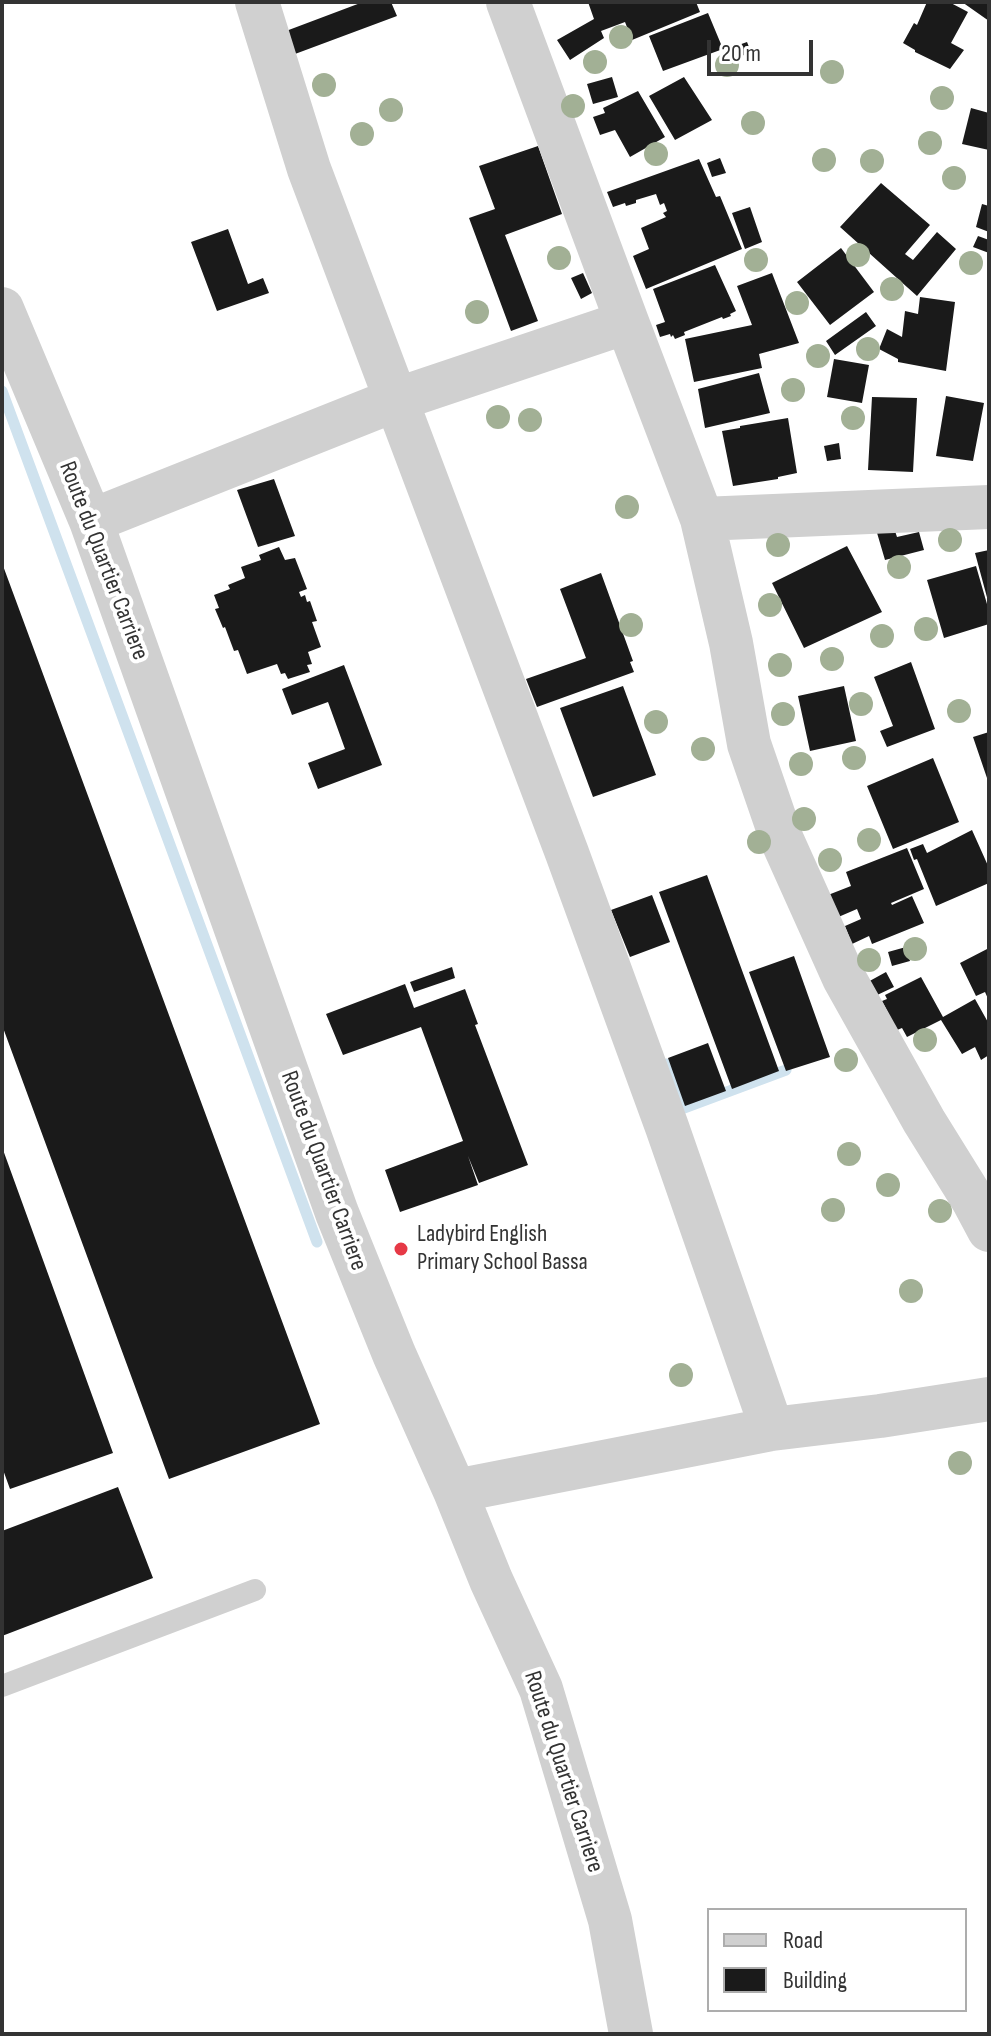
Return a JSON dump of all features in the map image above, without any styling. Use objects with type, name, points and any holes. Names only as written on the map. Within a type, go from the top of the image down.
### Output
[{"type":"street","points":[[257,2],[309,169],[583,896],[772,1429]]},
{"type":"street","points":[[508,2],[702,519],[731,643],[749,744],[782,840],[844,978],[989,1230]]},
{"type":"street","name":"Route du Quartier Carriere","points":[[2,309],[91,521],[337,1213],[394,1354],[541,1689],[610,1920],[631,2034]]},
{"type":"street","points":[[91,521],[395,400],[627,322]]},
{"type":"street","points":[[702,519],[989,507]]},
{"type":"street","points":[[455,1491],[772,1429],[989,1399]]},
{"type":"lane","points":[[2,1686],[255,1590]]},
{"type":"building","points":[[363,2],[391,2],[397,16],[295,54],[286,31]]},
{"type":"building","points":[[588,2],[696,2],[700,12],[632,40],[625,22],[601,31],[604,38],[570,60],[557,40],[594,19]]},
{"type":"building","points":[[927,2],[949,2],[968,12],[951,43],[964,50],[950,69],[903,43],[914,23],[917,25]]},
{"type":"building","points":[[962,2],[989,2],[989,21]]},
{"type":"building","points":[[708,13],[723,49],[663,71],[649,36]]},
{"type":"building","points":[[747,42],[751,52],[737,58],[733,47]]},
{"type":"building","points":[[612,77],[618,97],[593,104],[587,84]]},
{"type":"building","points":[[684,77],[712,120],[675,140],[649,96]]},
{"type":"building","points":[[638,91],[665,137],[630,157],[615,130],[600,135],[593,117],[605,113],[603,108]]},
{"type":"building","points":[[971,108],[989,113],[989,150],[962,144]]},
{"type":"building","points":[[538,146],[562,214],[505,235],[538,321],[511,331],[469,218],[495,209],[479,166]]},
{"type":"building","points":[[720,158],[726,173],[712,177],[707,163]]},
{"type":"building","points":[[699,159],[716,197],[720,196],[742,249],[646,289],[633,256],[649,249],[641,228],[666,217],[663,213],[667,211],[664,203],[660,205],[656,194],[636,200],[636,203],[613,207],[607,192]]},
{"type":"building","points":[[881,183],[930,225],[905,254],[913,260],[937,232],[956,249],[917,296],[840,227]]},
{"type":"building","points":[[982,204],[989,206],[989,232],[976,227]]},
{"type":"building","points":[[750,207],[762,242],[745,249],[732,213]]},
{"type":"building","points":[[228,229],[248,284],[263,278],[269,293],[217,311],[191,242]]},
{"type":"building","points":[[978,236],[989,240],[989,253],[973,247]]},
{"type":"building","points":[[841,248],[874,292],[830,325],[797,282]]},
{"type":"building","points":[[715,265],[736,311],[731,316],[684,332],[685,335],[675,339],[670,334],[660,337],[656,325],[665,322],[653,289]]},
{"type":"building","points":[[583,273],[592,293],[581,299],[571,278]]},
{"type":"building","points":[[772,273],[799,343],[759,354],[762,368],[694,382],[685,339],[752,325],[737,286]]},
{"type":"building","points":[[920,297],[955,302],[946,371],[898,362],[898,359],[879,349],[887,329],[902,337],[905,311],[918,314]]},
{"type":"building","points":[[866,312],[876,326],[835,355],[826,341]]},
{"type":"building","points":[[834,359],[869,365],[862,403],[827,397]]},
{"type":"building","points":[[759,373],[770,413],[705,428],[698,389]]},
{"type":"building","points":[[946,396],[984,403],[973,461],[936,456]]},
{"type":"building","points":[[872,397],[917,398],[913,472],[868,470]]},
{"type":"building","points":[[788,418],[797,473],[733,486],[722,431]]},
{"type":"building","points":[[839,443],[841,459],[827,461],[824,446]]},
{"type":"building","points":[[274,479],[295,536],[258,547],[237,490]]},
{"type":"building","points":[[892,522],[897,537],[919,532],[924,550],[885,560],[875,526]]},
{"type":"building","points":[[847,546],[882,612],[804,648],[772,583]]},
{"type":"building","points":[[279,547],[285,560],[295,558],[307,589],[299,592],[301,597],[305,595],[307,602],[310,601],[317,621],[312,622],[321,647],[308,652],[312,664],[307,665],[310,672],[288,679],[285,673],[281,674],[277,664],[247,674],[238,650],[234,651],[215,609],[219,608],[214,595],[230,589],[228,585],[245,578],[241,567],[261,560],[259,555]]},
{"type":"building","points":[[989,550],[989,601],[988,601],[975,553]]},
{"type":"building","points":[[2,563],[320,1424],[169,1479],[2,1025]]},
{"type":"building","points":[[976,566],[989,611],[989,624],[944,638],[927,580]]},
{"type":"building","points":[[601,573],[633,661],[630,662],[634,672],[537,707],[526,679],[586,658],[560,589]]},
{"type":"building","points":[[911,662],[935,729],[887,747],[880,731],[893,726],[874,677]]},
{"type":"building","points":[[344,665],[382,765],[318,789],[308,763],[345,749],[328,702],[292,715],[282,689]]},
{"type":"building","points":[[623,686],[656,775],[593,797],[560,708]]},
{"type":"building","points":[[844,686],[856,741],[810,751],[798,696]]},
{"type":"building","points":[[989,732],[989,777],[987,778],[973,737]]},
{"type":"building","points":[[933,758],[959,822],[893,849],[867,786]]},
{"type":"building","points":[[972,830],[989,868],[989,883],[936,906],[910,849],[923,844],[927,853]]},
{"type":"building","points":[[907,848],[924,889],[891,903],[912,896],[924,923],[872,944],[869,936],[852,944],[845,926],[861,919],[857,909],[836,918],[828,895],[851,886],[846,872]]},
{"type":"building","points":[[707,875],[779,1071],[732,1089],[659,892]]},
{"type":"building","points":[[652,895],[670,942],[630,957],[611,910]]},
{"type":"building","points":[[906,947],[910,961],[892,966],[888,952]]},
{"type":"building","points":[[989,948],[989,1001],[985,992],[976,996],[960,963]]},
{"type":"building","points":[[794,956],[830,1057],[786,1071],[749,972]]},
{"type":"building","points":[[452,967],[455,978],[414,992],[410,982]]},
{"type":"building","points":[[886,972],[894,987],[873,997],[866,983]]},
{"type":"building","points":[[921,977],[943,1017],[975,999],[989,1024],[989,1055],[981,1060],[975,1047],[962,1054],[941,1020],[907,1037],[902,1028],[897,1030],[882,1001],[887,999],[885,995]]},
{"type":"building","points":[[405,984],[414,1008],[465,989],[478,1024],[475,1025],[528,1165],[479,1183],[468,1156],[478,1185],[400,1212],[385,1170],[463,1141],[421,1027],[343,1055],[326,1014]]},
{"type":"building","points":[[708,1043],[726,1091],[685,1106],[668,1058]]},
{"type":"building","points":[[2,1147],[113,1453],[10,1489],[2,1467]]},
{"type":"building","points":[[118,1487],[153,1578],[2,1636],[2,1531]]},
{"type":"waterway","points":[[2,391],[317,1242]]},
{"type":"waterway","points":[[667,1064],[684,1108],[786,1070]]},
{"type":"place","name":"Ladybird English Primary School Bassa","points":[[401,1249]]}]
